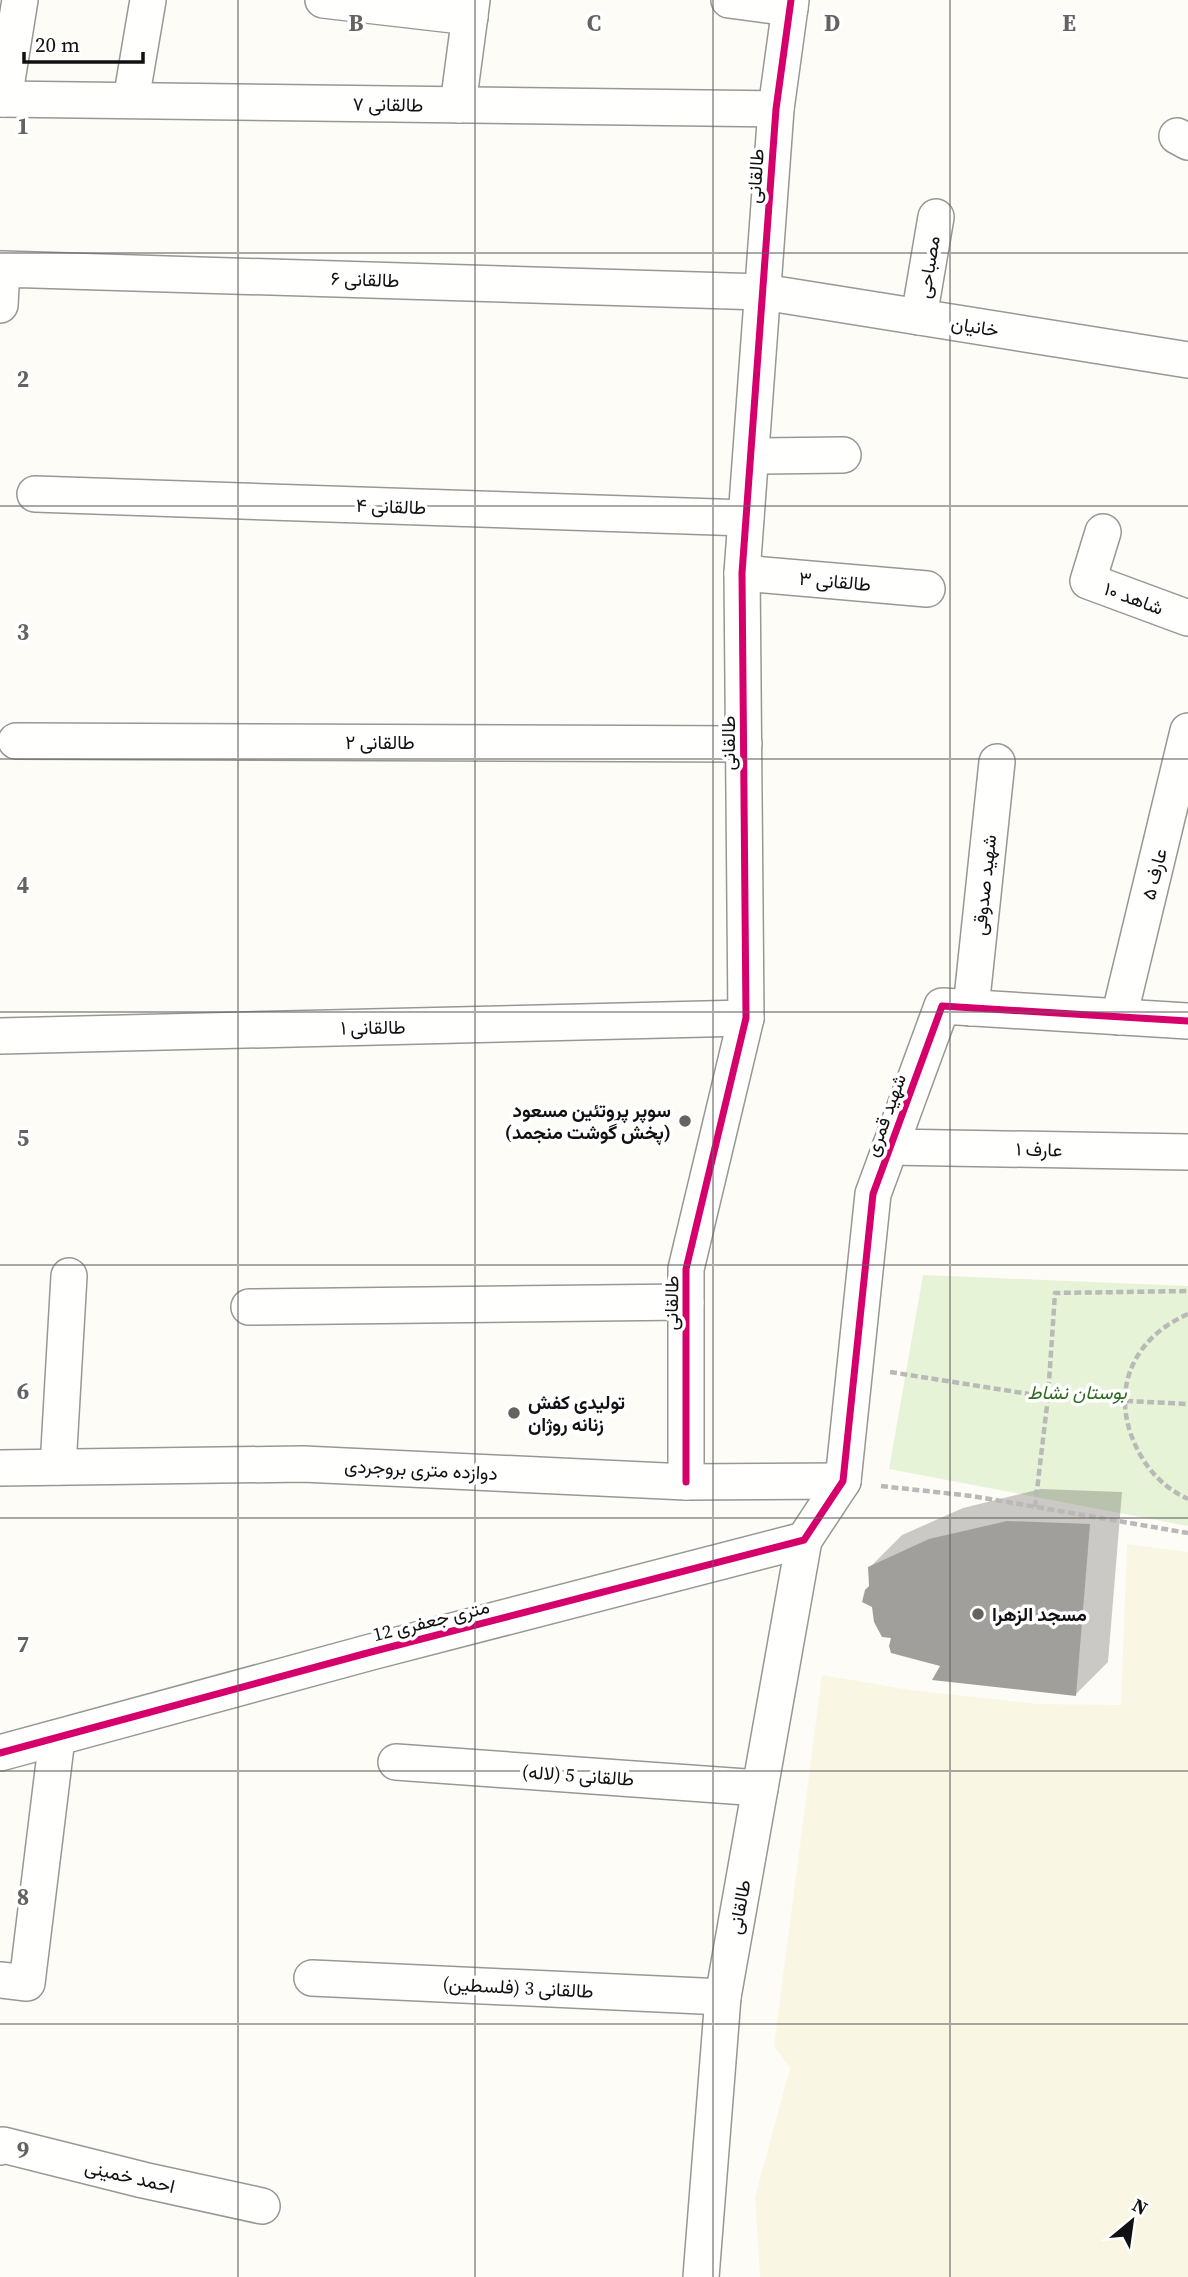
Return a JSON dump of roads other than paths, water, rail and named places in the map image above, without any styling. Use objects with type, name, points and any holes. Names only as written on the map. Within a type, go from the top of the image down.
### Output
[{"type":"street","points":[[2,99],[20,0]]},
{"type":"street","points":[[131,100],[148,0]]},
{"type":"street","points":[[323,0],[471,8],[458,104]]},
{"type":"street","points":[[729,0],[791,4]]},
{"type":"street","name":"طالقانی","points":[[685,1482],[686,1269],[746,1018],[742,573],[776,109],[791,4]]},
{"type":"street","name":"طالقانی ۷","points":[[2,99],[776,109]]},
{"type":"street","name":"مصباحی","points":[[919,317],[936,217]]},
{"type":"street","name":"طالقانی ۶","points":[[0,305],[2,269],[763,292]]},
{"type":"street","name":"خانیان","points":[[763,292],[1188,360]]},
{"type":"street","points":[[751,456],[843,455]]},
{"type":"street","name":"طالقانی ۴","points":[[35,494],[746,518]]},
{"type":"street","name":"شاهد ۱۰","points":[[1103,532],[1088,581],[1188,618]]},
{"type":"street","name":"طالقانی ۳","points":[[742,573],[927,589]]},
{"type":"street","name":"عارف ۵","points":[[1119,1017],[1178,817],[1188,731]]},
{"type":"street","name":"طالقانی ۲","points":[[16,741],[744,744]]},
{"type":"street","name":"شهید صدوقی","points":[[971,1008],[997,762]]},
{"type":"street","name":"شهید قمری","points":[[843,1481],[873,1194],[942,1006],[1188,1021]]},
{"type":"street","name":"طالقانی ۱","points":[[0,1036],[746,1018]]},
{"type":"street","name":"عارف ۱","points":[[890,1147],[1188,1152]]},
{"type":"street","points":[[58,1467],[69,1276]]},
{"type":"street","name":"طالقانی","points":[[249,1307],[686,1302]]},
{"type":"street","name":"دوازده متری بروجردی","points":[[0,1468],[303,1464],[685,1482],[843,1481]]},
{"type":"street","points":[[804,1540],[843,1481]]},
{"type":"street","name":"طالقانی","points":[[701,2277],[723,1997],[804,1540]]},
{"type":"street","name":"12 متری جعفری","points":[[0,1753],[371,1652],[804,1540]]},
{"type":"street","points":[[0,1980],[27,1983],[57,1738]]},
{"type":"street","name":"طالقانی 5 (لاله)","points":[[396,1762],[760,1788]]},
{"type":"street","name":"طالقانی 3 (فلسطین)","points":[[312,1978],[723,1997]]},
{"type":"street","name":"احمد خمینی","points":[[0,2147],[3,2145],[262,2206]]},
{"type":"place","name":"سوپر پروتئین مسعود (پخش گوشت منجمد)","points":[[685,1121]]},
{"type":"place","name":"تولیدی کفش زنانه روژان","points":[[514,1413]]},
{"type":"place","name":"مسجد الزهرا","points":[[978,1614]]},
{"type":"park label","name":"بوستان نشاط","points":[[1077,1392]]}]
